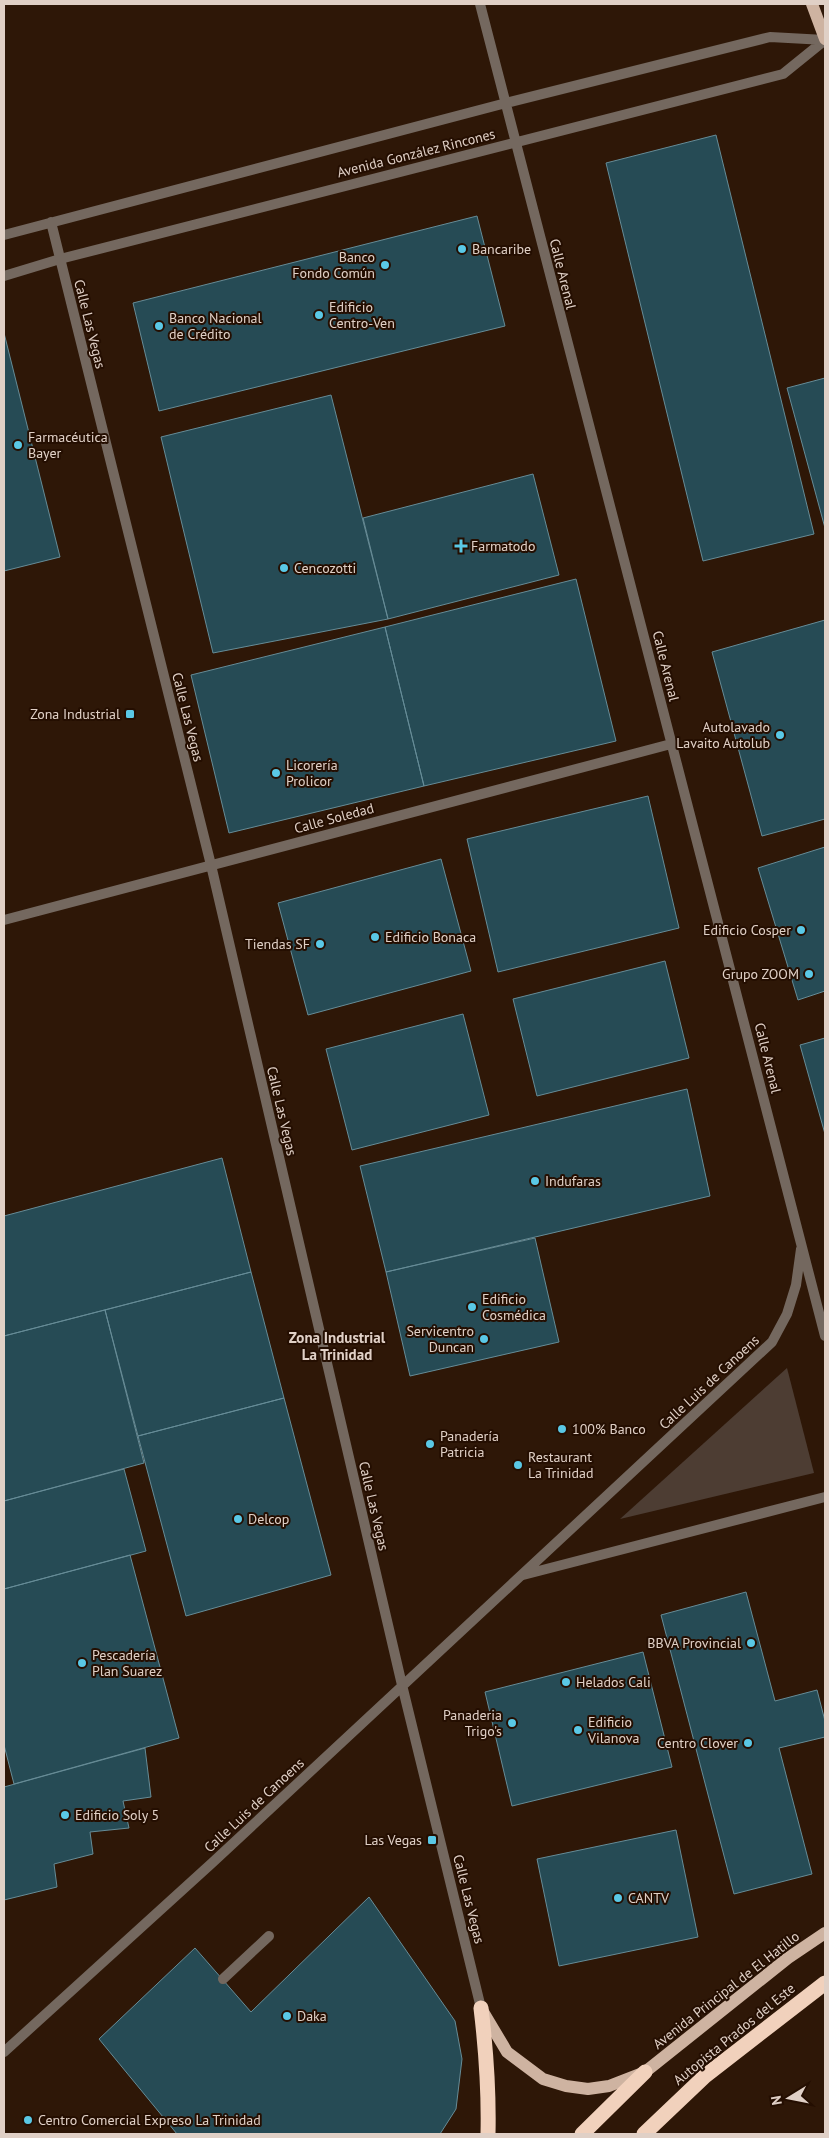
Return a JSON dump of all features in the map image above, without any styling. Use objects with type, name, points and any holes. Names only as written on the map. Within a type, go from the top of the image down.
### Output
[{"type":"highway","name":"Autopista Prados del Este","points":[[644,2134],[705,2076],[825,1983]]},
{"type":"highway","points":[[481,2008],[489,2098],[488,2134]]},
{"type":"highway","points":[[582,2134],[645,2072]]},
{"type":"main road","points":[[812,4],[825,40]]},
{"type":"main road","name":"Avenida Principal de El Hatillo","points":[[481,2008],[507,2052],[543,2079],[566,2086],[588,2089],[609,2086],[645,2072],[788,1958],[825,1933]]},
{"type":"street","name":"Calle Arenal","points":[[480,4],[671,744],[685,788],[825,1336]]},
{"type":"street","name":"Avenida González Rincones","points":[[4,235],[506,103],[770,37],[825,40]]},
{"type":"street","name":"Avenida González Rincones","points":[[4,276],[60,259],[783,74],[825,40]]},
{"type":"street","name":"Calle Las Vegas","points":[[51,222],[211,865],[402,1685],[481,2008]]},
{"type":"street","name":"Calle Soledad","points":[[4,920],[671,744]]},
{"type":"street","name":"Calle Luis de Canoens","points":[[4,2052],[212,1863],[772,1342],[787,1314],[796,1285],[802,1243]]},
{"type":"street","name":"Calle Luis de Canoens","points":[[522,1575],[825,1496]]},
{"type":"street","points":[[223,1979],[269,1936]]},
{"type":"shaded area","points":[[787,1368],[814,1473],[620,1519]]},
{"type":"building","points":[[716,135],[814,534],[703,561],[606,163]]},
{"type":"building","name":"Edificio Centro-Ven","points":[[477,216],[505,326],[159,411],[133,303]]},
{"type":"building","name":"Farmacéutica Bayer","points":[[4,333],[60,557],[4,571]]},
{"type":"building","points":[[825,378],[825,528],[787,388]]},
{"type":"building","name":"Cencozotti","points":[[331,395],[388,619],[213,653],[161,437]]},
{"type":"building","name":"Farmatodo","points":[[533,474],[559,575],[388,619],[363,518]]},
{"type":"building","points":[[576,579],[616,741],[424,786],[385,627]]},
{"type":"building","name":"Autolavado Lavaito Autolub","points":[[825,620],[825,819],[762,836],[712,652]]},
{"type":"building","points":[[385,627],[424,786],[229,833],[191,675]]},
{"type":"building","points":[[648,796],[679,928],[498,972],[467,839]]},
{"type":"building","name":"Edificio Cosper","points":[[825,847],[825,991],[798,1000],[758,868]]},
{"type":"building","name":"Edificio Bonaca","points":[[441,859],[471,971],[308,1015],[278,903]]},
{"type":"building","points":[[665,961],[689,1058],[537,1096],[513,999]]},
{"type":"building","points":[[463,1014],[489,1115],[352,1150],[326,1049]]},
{"type":"building","points":[[825,1038],[825,1134],[800,1045]]},
{"type":"building","name":"Indufaras","points":[[687,1089],[710,1196],[386,1272],[360,1166]]},
{"type":"building","points":[[222,1158],[251,1272],[4,1336],[4,1216]]},
{"type":"building","name":"Edificio Cosmédica","points":[[535,1238],[559,1342],[410,1376],[386,1272]]},
{"type":"building","points":[[251,1272],[284,1398],[138,1436],[105,1310]]},
{"type":"building","points":[[105,1310],[144,1463],[4,1501],[4,1336]]},
{"type":"building","name":"Delcop","points":[[284,1398],[331,1575],[186,1616],[138,1436]]},
{"type":"building","points":[[124,1469],[146,1551],[4,1589],[4,1501]]},
{"type":"building","name":"Pescadería Plan Suarez","points":[[130,1555],[179,1738],[14,1784],[4,1745],[4,1589]]},
{"type":"building","name":"Centro Clover","points":[[746,1592],[775,1701],[817,1690],[825,1721],[825,1737],[779,1748],[812,1874],[734,1894],[661,1615]]},
{"type":"building","name":"Edificio Vilanova","points":[[643,1652],[672,1767],[512,1806],[485,1692]]},
{"type":"building","name":"Edificio Soly 5","points":[[145,1748],[151,1797],[123,1801],[129,1828],[90,1832],[93,1854],[54,1864],[57,1887],[4,1900],[4,1787]]},
{"type":"building","name":"CANTV","points":[[676,1830],[698,1937],[559,1966],[537,1859]]},
{"type":"building","name":"Daka","points":[[369,1897],[455,2021],[462,2059],[456,2109],[440,2134],[177,2134],[99,2039],[195,1948],[251,2012]]},
{"type":"place","name":"Bancaribe","points":[[462,249]]},
{"type":"place","name":"Banco Fondo Común","points":[[385,265]]},
{"type":"place","name":"Edificio Centro-Ven","points":[[319,315]]},
{"type":"place","name":"Banco Nacional de Crédito","points":[[159,326]]},
{"type":"place","name":"Farmacéutica Bayer","points":[[18,445]]},
{"type":"place","name":"Farmatodo","points":[[461,546]]},
{"type":"place","name":"Cencozotti","points":[[284,568]]},
{"type":"place","name":"Zona Industrial","points":[[130,714]]},
{"type":"place","name":"Autolavado Lavaito Autolub","points":[[780,735]]},
{"type":"place","name":"Licorería Prolicor","points":[[276,773]]},
{"type":"place","name":"Edificio Cosper","points":[[801,930]]},
{"type":"place","name":"Edificio Bonaca","points":[[375,937]]},
{"type":"place","name":"Tiendas SF","points":[[320,944]]},
{"type":"place","name":"Grupo ZOOM","points":[[809,974]]},
{"type":"place","name":"Indufaras","points":[[535,1181]]},
{"type":"place","name":"Edificio Cosmédica","points":[[472,1307]]},
{"type":"place","name":"Servicentro Duncan","points":[[484,1339]]},
{"type":"place","name":"100% Banco","points":[[562,1429]]},
{"type":"place","name":"Panadería Patricia","points":[[430,1444]]},
{"type":"place","name":"Restaurant La Trinidad","points":[[518,1465]]},
{"type":"place","name":"Delcop","points":[[238,1519]]},
{"type":"place","name":"BBVA Provincial","points":[[751,1643]]},
{"type":"place","name":"Pescadería Plan Suarez","points":[[82,1663]]},
{"type":"place","name":"Helados Cali","points":[[566,1682]]},
{"type":"place","name":"Panaderia Trigo's","points":[[512,1723]]},
{"type":"place","name":"Edificio Vilanova","points":[[578,1730]]},
{"type":"place","name":"Centro Clover","points":[[748,1743]]},
{"type":"place","name":"Edificio Soly 5","points":[[65,1815]]},
{"type":"place","name":"Las Vegas","points":[[432,1840]]},
{"type":"place","name":"CANTV","points":[[618,1898]]},
{"type":"place","name":"Daka","points":[[287,2016]]},
{"type":"place","name":"Centro Comercial Expreso La Trinidad","points":[[28,2120]]},
{"type":"district","name":"Zona Industrial La Trinidad","points":[[337,1346]]}]
